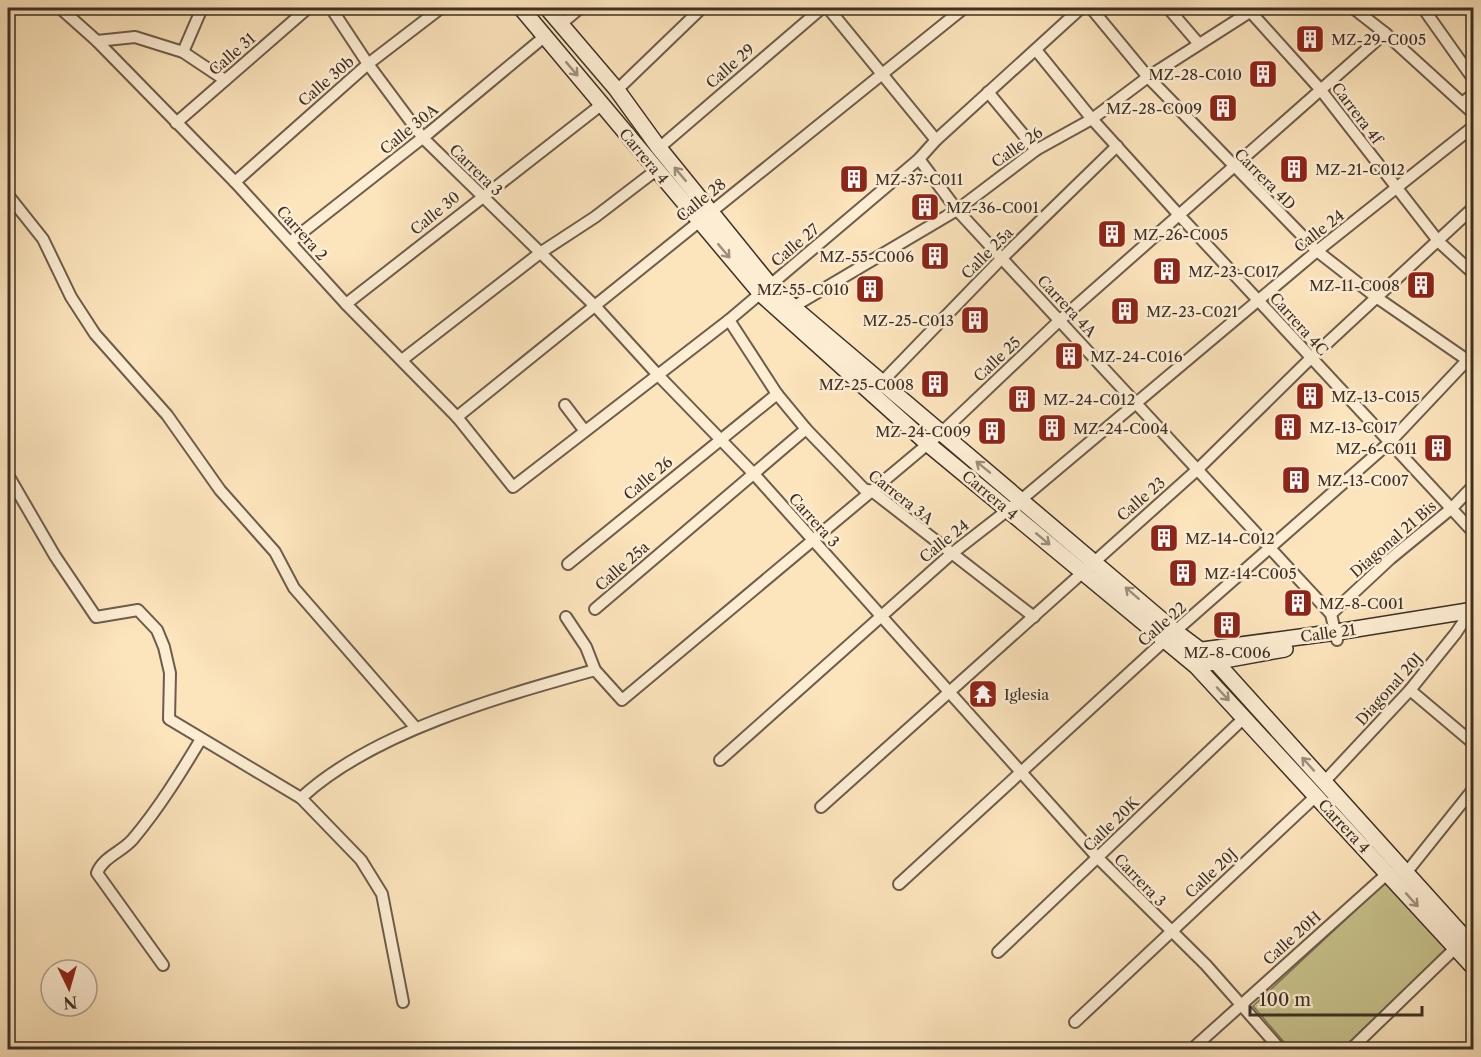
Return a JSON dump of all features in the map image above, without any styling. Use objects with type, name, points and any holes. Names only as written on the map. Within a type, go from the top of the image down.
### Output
[{"type":"main road","name":"Carrera 4","points":[[521,8],[655,171],[705,216]]},
{"type":"main road","name":"Carrera 4","points":[[547,8],[616,90],[705,216],[766,289],[928,444],[1007,510],[1083,572],[1170,637],[1199,650],[1215,661],[1466,941],[1473,968]]},
{"type":"main road","name":"Carrera 4","points":[[766,289],[793,307],[880,384],[1094,560],[1170,637],[1182,655],[1196,666],[1388,873],[1466,941]]},
{"type":"main road","name":"Calle 21","points":[[1196,666],[1337,636],[1471,613]]},
{"type":"main road","name":"Calle 21","points":[[1182,655],[1199,650],[1337,636]]},
{"type":"street","name":"Carrera 2","points":[[60,8],[97,41],[235,182],[346,304],[457,417],[513,487]]},
{"type":"street","points":[[183,52],[202,8]]},
{"type":"street","name":"Calle 31","points":[[176,123],[308,8]]},
{"type":"street","name":"Carrera 3","points":[[331,8],[368,64],[423,138],[596,307],[753,473],[1098,858],[1170,932],[1206,965],[1281,1050]]},
{"type":"street","name":"Calle 30b","points":[[235,182],[368,64],[441,8]]},
{"type":"street","points":[[560,25],[580,8]]},
{"type":"street","points":[[616,90],[702,8]]},
{"type":"street","name":"Calle 29","points":[[659,148],[822,8]]},
{"type":"street","points":[[828,8],[936,140]]},
{"type":"street","name":"Calle 28","points":[[457,417],[596,307],[705,216],[883,76],[964,8]]},
{"type":"street","name":"Calle 27","points":[[513,487],[766,289],[919,159],[936,140],[1081,8]]},
{"type":"street","name":"Carrera 4D","points":[[1091,8],[1148,77],[1233,168],[1317,251],[1376,297],[1472,359]]},
{"type":"street","points":[[1168,8],[1199,44]]},
{"type":"street","points":[[1353,8],[1385,33],[1473,114]]},
{"type":"street","points":[[1424,8],[1472,74]]},
{"type":"street","name":"Calle 26","points":[[793,307],[957,210],[1036,150],[1092,119],[1148,77],[1251,9]]},
{"type":"street","name":"Carrera 4f","points":[[1251,9],[1320,89],[1438,242],[1473,274]]},
{"type":"street","name":"Calle 25","points":[[595,670],[622,700],[941,433],[1060,320],[1385,33]]},
{"type":"street","points":[[97,41],[135,37],[183,52],[225,80]]},
{"type":"street","name":"Calle 30A","points":[[290,242],[423,138],[544,37]]},
{"type":"street","name":"Carrera 4C","points":[[1036,51],[1092,119],[1179,215],[1473,533]]},
{"type":"street","points":[[988,92],[1036,150]]},
{"type":"street","points":[[1462,102],[1473,94]]},
{"type":"street","name":"Calle 30","points":[[346,304],[481,196],[601,105]]},
{"type":"street","name":"Calle 24","points":[[720,760],[950,555],[1022,499],[1317,251],[1473,126]]},
{"type":"street","name":"Calle 25a","points":[[880,384],[1002,258],[1117,146]]},
{"type":"street","name":"Carrera 4A","points":[[919,159],[957,210],[1138,402],[1331,614],[1337,636]]},
{"type":"street","points":[[402,360],[540,253],[595,218],[655,171]]},
{"type":"street","points":[[8,195],[43,239],[71,297],[95,334],[167,414],[220,490],[275,552],[294,588],[416,728]]},
{"type":"street","name":"Calle 23","points":[[821,807],[1198,469],[1310,359],[1473,207]]},
{"type":"street","name":"Carrera 3A","points":[[729,320],[777,394],[806,429],[864,489],[872,492],[950,555],[1034,617]]},
{"type":"street","name":"Calle 22","points":[[899,884],[1020,772],[1390,442],[1472,359]]},
{"type":"street","name":"Calle 26","points":[[568,564],[720,438],[777,394]]},
{"type":"street","points":[[565,405],[584,430]]},
{"type":"street","name":"Calle 25a","points":[[595,609],[806,429]]},
{"type":"street","points":[[8,475],[55,556],[96,616],[138,610],[153,624],[164,647],[170,673],[169,719],[300,798],[361,860],[382,894],[403,1002]]},
{"type":"street","name":"Diagonal 21 Bis","points":[[1331,614],[1452,508],[1473,485]]},
{"type":"street","name":"Diagonal 20J","points":[[1324,782],[1410,690],[1471,613]]},
{"type":"street","points":[[300,798],[323,777],[348,760],[416,728],[542,685],[595,670],[586,647],[566,616]]},
{"type":"street","points":[[1410,690],[1473,744]]},
{"type":"street","name":"Calle 20K","points":[[998,952],[1245,718]]},
{"type":"street","points":[[162,965],[97,873],[100,864],[131,842],[165,799],[201,739]]},
{"type":"street","points":[[1406,873],[1473,788]]},
{"type":"street","name":"Calle 20J","points":[[1075,1022],[1316,796]]},
{"type":"street","name":"Calle 20H","points":[[1191,1050],[1388,873]]},
{"type":"street","points":[[1350,1050],[1466,941]]},
{"type":"shaded area","points":[[1387,881],[1447,949],[1342,1049],[1290,1049],[1253,1006]]},
{"type":"place","name":"MZ-29-C005","points":[[1310,39]]},
{"type":"place","name":"MZ-28-C010","points":[[1263,74]]},
{"type":"place","name":"MZ-28-C009","points":[[1223,108]]},
{"type":"place","name":"MZ-21-C012","points":[[1294,169]]},
{"type":"place","name":"MZ-37-C011","points":[[854,179]]},
{"type":"place","name":"MZ-36-C001","points":[[925,207]]},
{"type":"place","name":"MZ-26-C005","points":[[1112,234]]},
{"type":"place","name":"MZ-55-C006","points":[[935,256]]},
{"type":"place","name":"MZ-23-C017","points":[[1167,271]]},
{"type":"place","name":"MZ-11-C008","points":[[1421,285]]},
{"type":"place","name":"MZ-55-C010","points":[[870,289]]},
{"type":"place","name":"MZ-23-C021","points":[[1125,311]]},
{"type":"place","name":"MZ-25-C013","points":[[975,320]]},
{"type":"place","name":"MZ-24-C016","points":[[1069,356]]},
{"type":"place","name":"MZ-25-C008","points":[[935,384]]},
{"type":"place","name":"MZ-13-C015","points":[[1310,396]]},
{"type":"place","name":"MZ-24-C012","points":[[1022,399]]},
{"type":"place","name":"MZ-13-C017","points":[[1288,427]]},
{"type":"place","name":"MZ-24-C004","points":[[1052,428]]},
{"type":"place","name":"MZ-24-C009","points":[[992,431]]},
{"type":"place","name":"MZ-6-C011","points":[[1438,448]]},
{"type":"place","name":"MZ-13-C007","points":[[1296,480]]},
{"type":"place","name":"MZ-14-C012","points":[[1164,538]]},
{"type":"place","name":"MZ-14-C005","points":[[1183,573]]},
{"type":"place","name":"MZ-8-C001","points":[[1298,603]]},
{"type":"place","name":"MZ-8-C006","points":[[1227,625]]},
{"type":"place","name":"Iglesia","points":[[983,694]]}]
